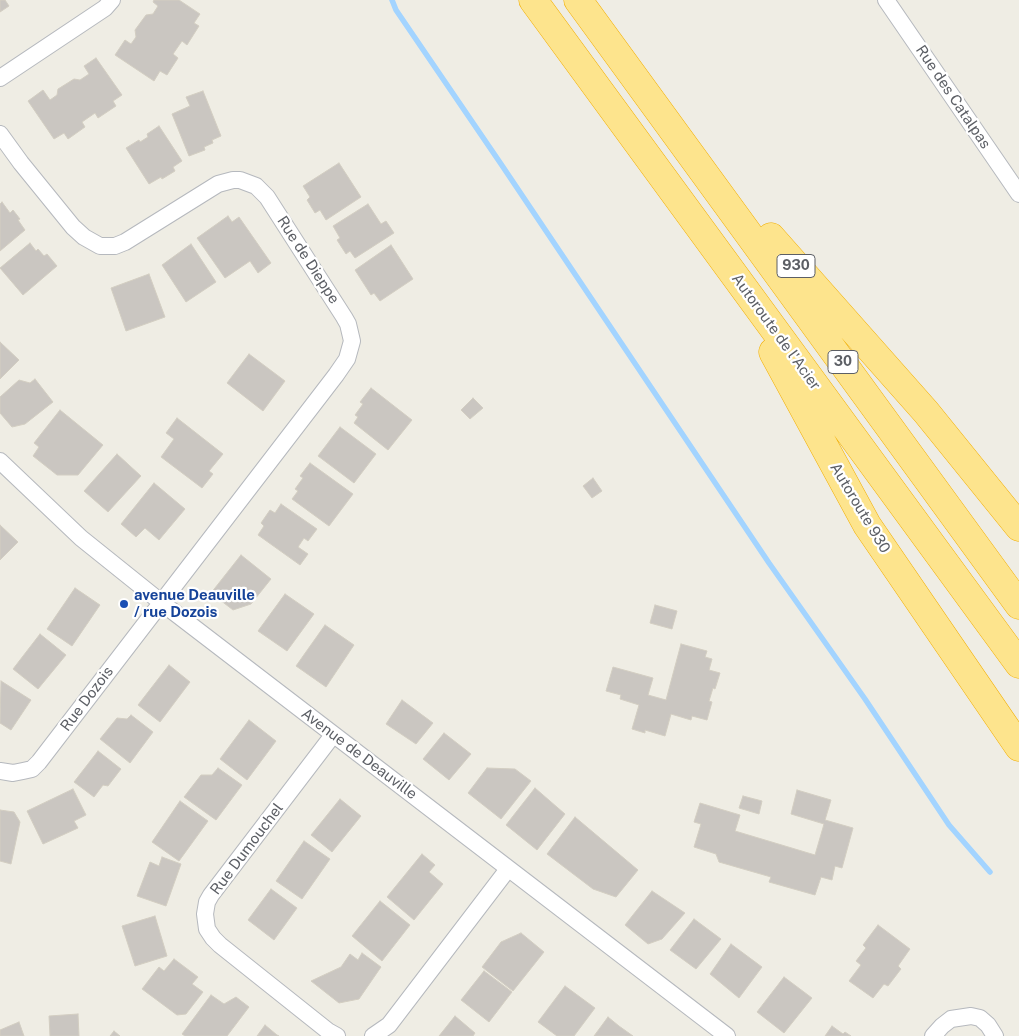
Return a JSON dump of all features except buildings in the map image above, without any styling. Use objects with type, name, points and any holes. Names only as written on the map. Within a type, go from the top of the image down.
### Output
[{"type":"highway","name":"Autoroute de l'Acier","points":[[533,0],[1019,664]]},
{"type":"highway","name":"30","points":[[578,0],[1019,605]]},
{"type":"highway","name":"930","points":[[666,120],[926,412],[1019,527]]},
{"type":"highway","name":"Autoroute 930","points":[[721,256],[867,525],[1019,747]]},
{"type":"street","points":[[0,78],[105,8],[112,0]]},
{"type":"street","name":"Rue des Catalpas","points":[[886,0],[1019,194]]},
{"type":"street","name":"Rue de Dieppe","points":[[0,134],[73,227],[92,243],[100,246],[115,246],[125,242],[225,182],[240,180],[256,186],[267,197],[348,324],[352,341],[348,359],[162,603]]},
{"type":"street","name":"Avenue de Deauville","points":[[0,461],[74,532],[162,603],[727,1036]]},
{"type":"street","name":"Rue Dozois","points":[[0,771],[23,772],[39,762],[162,603]]},
{"type":"street","name":"Rue Dumouchel","points":[[334,735],[211,895],[205,914],[208,929],[220,945],[328,1031],[337,1036]]},
{"type":"street","points":[[373,1036],[389,1025],[508,869]]},
{"type":"street","points":[[933,1036],[951,1019],[971,1016],[980,1018],[988,1025],[995,1036]]},
{"type":"waterway","points":[[392,0],[396,10],[769,563],[865,699],[949,825],[990,872]]},
{"type":"place","name":"avenue Deauville / rue Dozois","points":[[124,604]]}]
